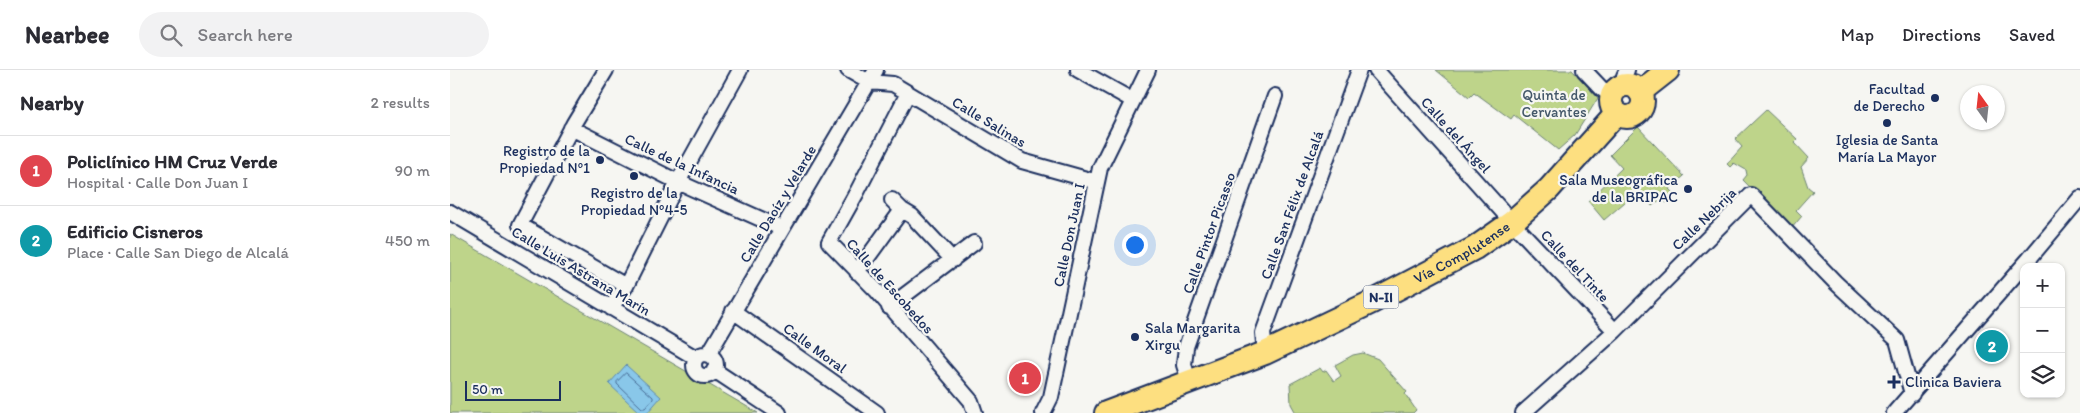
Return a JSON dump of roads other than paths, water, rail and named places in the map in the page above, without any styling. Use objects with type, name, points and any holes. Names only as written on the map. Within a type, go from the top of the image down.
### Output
[{"type":"main road","name":"Vía Complutense","points":[[1106,413],[1190,383],[1265,353],[1372,302],[1475,248],[1512,222],[1549,189],[1624,91],[1668,70]]},
{"type":"street","points":[[570,128],[606,70]]},
{"type":"street","points":[[611,308],[626,286],[678,182],[740,70]]},
{"type":"street","points":[[848,70],[873,76]]},
{"type":"street","points":[[1078,70],[1132,100]]},
{"type":"street","name":"Calle Don Juan I","points":[[1043,413],[1051,397],[1100,168],[1148,70]]},
{"type":"street","name":"Calle San Félix de Alcalá","points":[[1265,353],[1263,333],[1359,70]]},
{"type":"street","name":"Calle del Ángel","points":[[1376,70],[1512,222]]},
{"type":"street","points":[[1584,70],[1602,89],[1624,91]]},
{"type":"street","name":"Calle Salinas","points":[[873,76],[893,84],[1022,161],[1097,182]]},
{"type":"street","name":"Calle Daoíz y Velarde","points":[[702,356],[733,312],[873,76]]},
{"type":"street","name":"Calle de Escobedos","points":[[908,93],[829,242],[876,290],[971,401],[975,413]]},
{"type":"street","name":"Calle Pintor Picasso","points":[[1190,383],[1184,365],[1186,346],[1276,96]]},
{"type":"street","name":"Calle de la Infancia","points":[[570,128],[678,182],[782,228]]},
{"type":"street","name":"Calle Luis Astrana Marín","points":[[570,128],[520,225],[626,286]]},
{"type":"street","name":"Calle Nebrija","points":[[1615,331],[1751,195],[1835,282],[1897,340],[1912,394]]},
{"type":"street","points":[[1894,413],[2080,198]]},
{"type":"street","points":[[892,200],[902,210],[912,216],[953,260]]},
{"type":"street","points":[[857,272],[902,210]]},
{"type":"street","name":"Calle Luis Astrana Marín","points":[[450,212],[611,308],[702,356]]},
{"type":"street","name":"Calle del Tinte","points":[[1512,222],[1615,331]]},
{"type":"street","points":[[889,307],[974,243]]},
{"type":"street","name":"Calle Moral","points":[[733,312],[877,413]]},
{"type":"street","points":[[1523,413],[1615,331]]},
{"type":"street","points":[[702,356],[714,359],[714,370],[780,413]]},
{"type":"water","points":[[626,365],[661,397],[647,413],[640,413],[609,384]]},
{"type":"place","name":"Facultad de Derecho","points":[[1935,98]]},
{"type":"place","name":"Iglesia de Santa María La Mayor","points":[[1887,123]]},
{"type":"place","name":"Registro de la Propiedad Nº1","points":[[600,160]]},
{"type":"place","name":"Registro de la Propiedad Nº4-5","points":[[634,176]]},
{"type":"place","name":"Sala Museográfica de la BRIPAC","points":[[1688,189]]},
{"type":"place","name":"Sala Margarita Xirgu","points":[[1135,337]]},
{"type":"place","name":"Edificio Cisneros","points":[[1992,346]]},
{"type":"place","name":"Policlínico HM Cruz Verde","points":[[1025,378]]},
{"type":"place","name":"Clinica Baviera","points":[[1894,382]]},
{"type":"park label","name":"Quinta de Cervantes","points":[[1554,104]]}]
